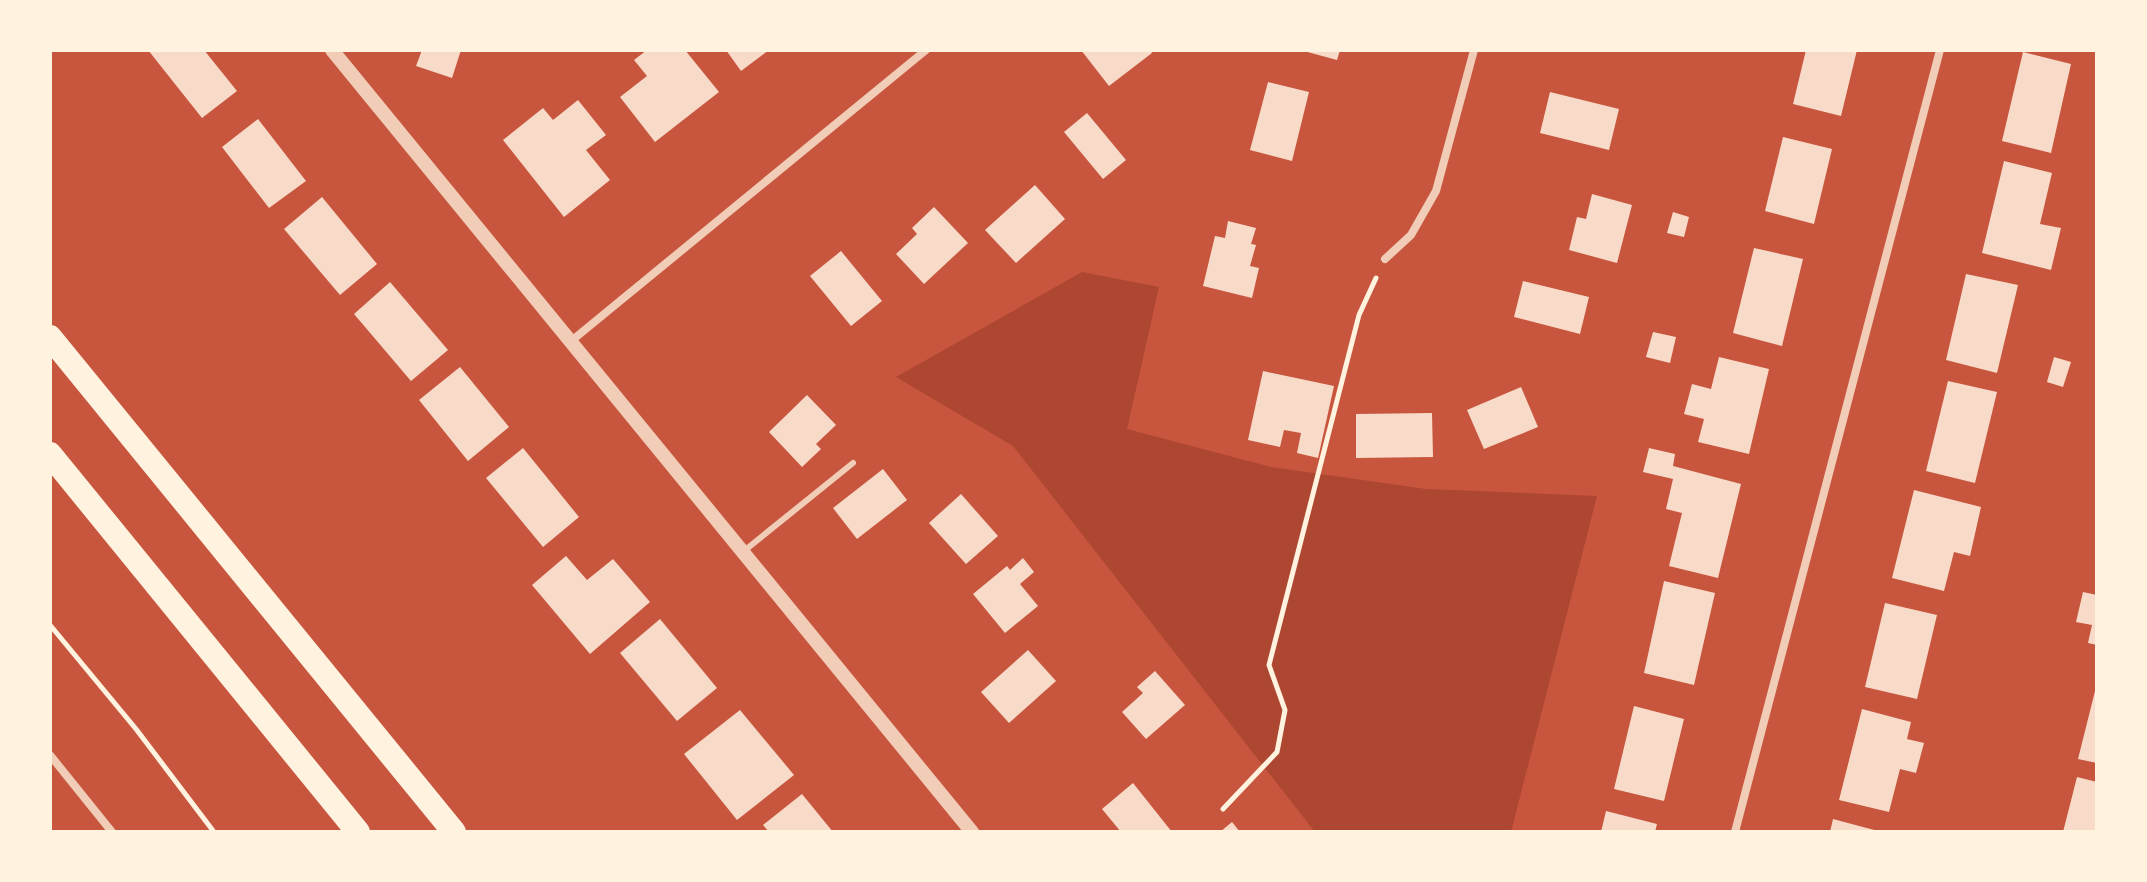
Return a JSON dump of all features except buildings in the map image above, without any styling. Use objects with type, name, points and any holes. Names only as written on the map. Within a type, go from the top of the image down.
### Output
[{"type":"highway","points":[[50,337],[454,832]]},
{"type":"highway","points":[[50,454],[358,832]]},
{"type":"street","points":[[332,50],[972,832]]},
{"type":"street","points":[[570,342],[926,50]]},
{"type":"street","points":[[1385,259],[1411,235],[1436,191],[1474,50]]},
{"type":"street","points":[[1735,832],[1940,50]]},
{"type":"street","points":[[50,755],[112,832]]},
{"type":"lane","points":[[741,553],[853,463]]},
{"type":"path","points":[[1223,809],[1277,752],[1285,710],[1269,665],[1271,653],[1359,315],[1385,259]]},
{"type":"path","points":[[50,625],[136,729],[214,832]]},
{"type":"shaded area","points":[[1082,272],[1159,287],[1127,429],[1271,467],[1426,489],[1597,496],[1511,832],[1315,832],[1013,446],[896,377]]}]
